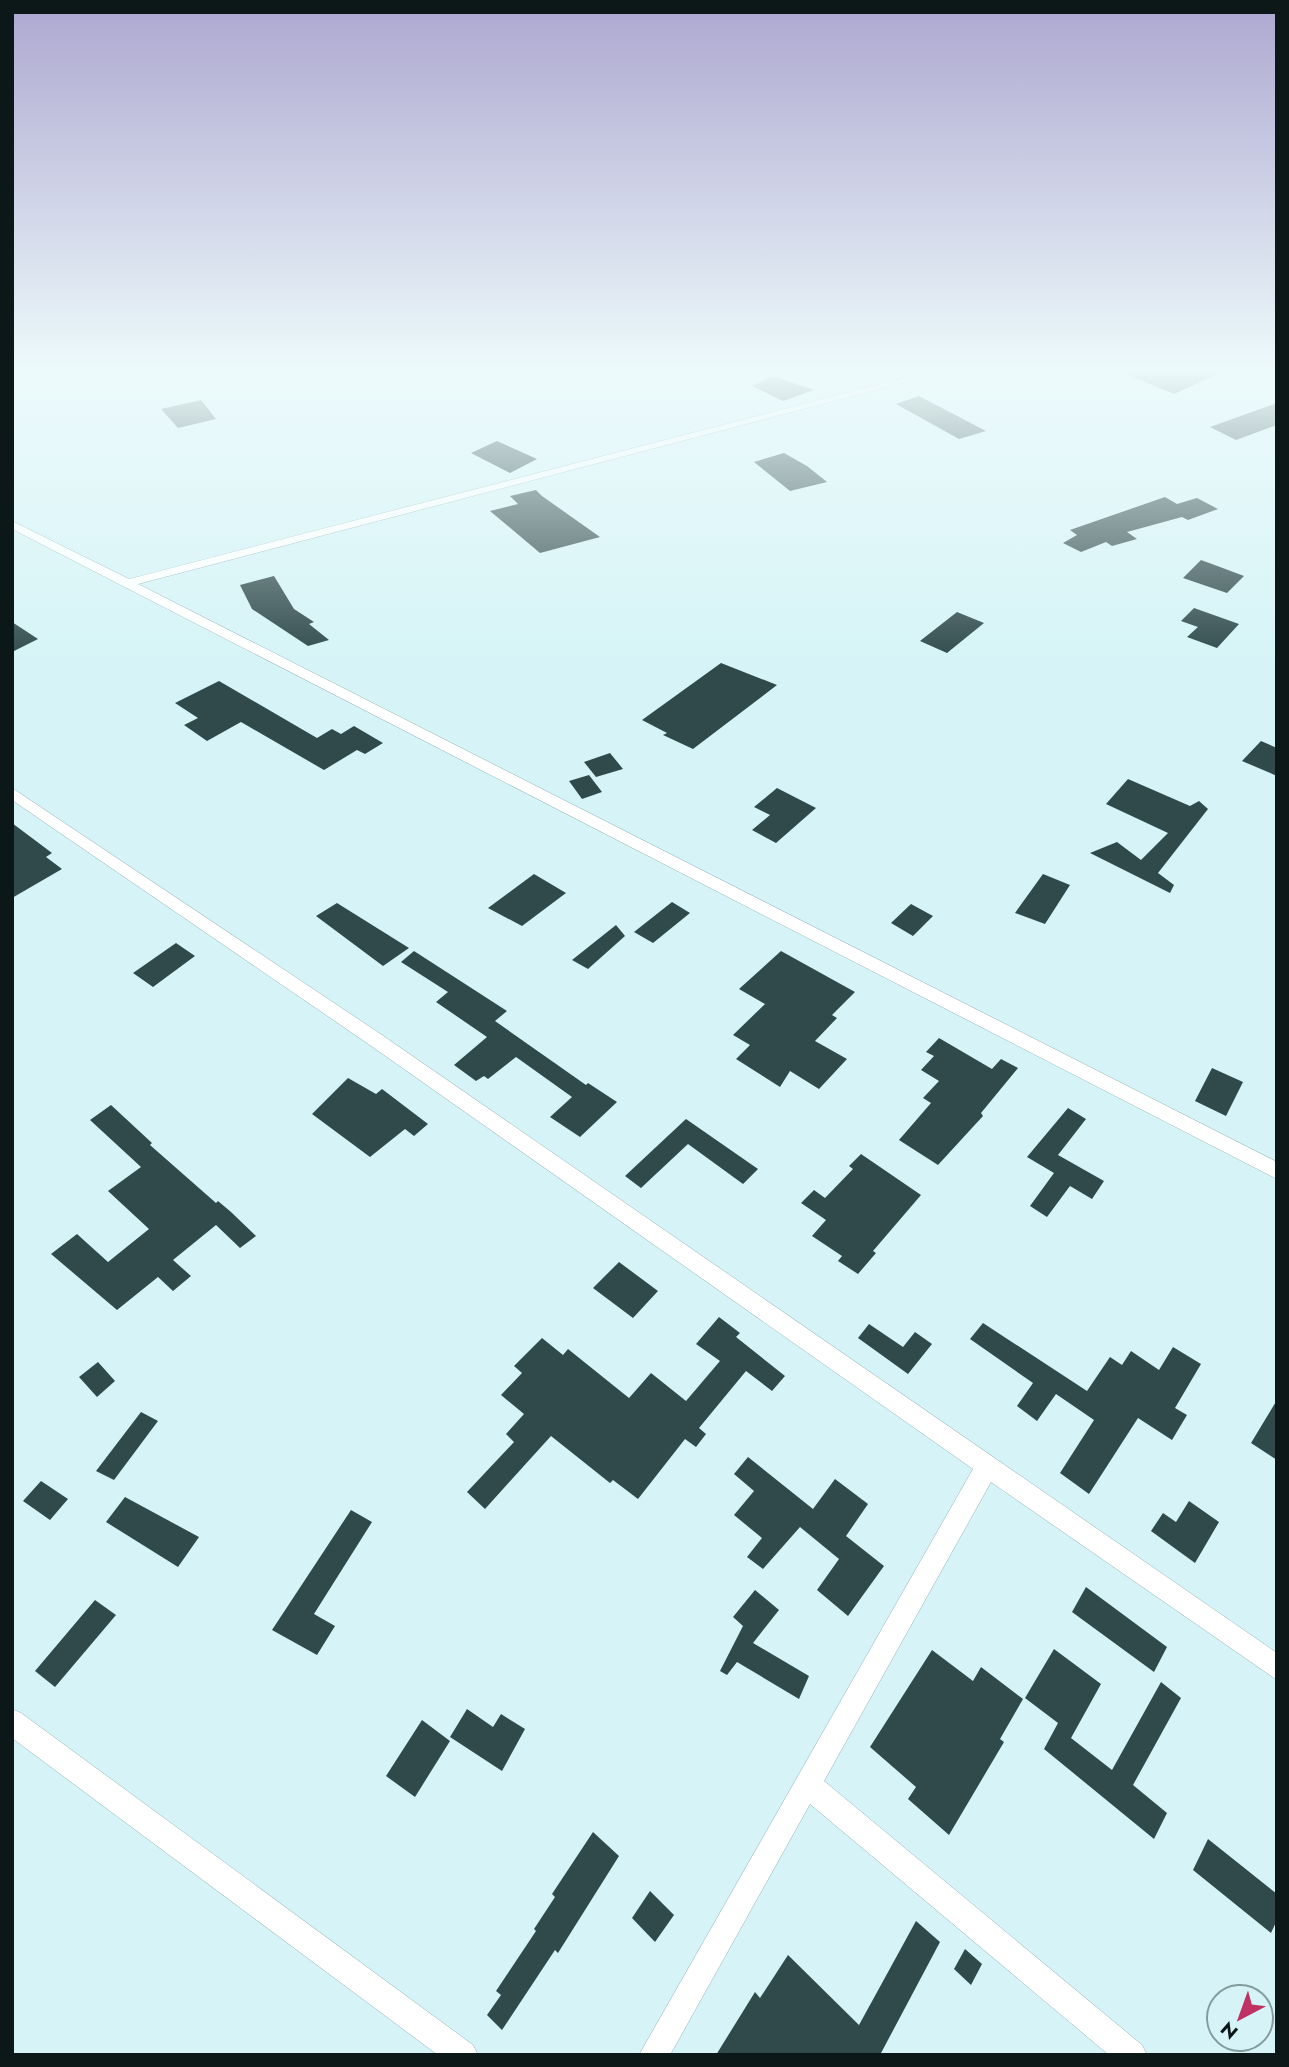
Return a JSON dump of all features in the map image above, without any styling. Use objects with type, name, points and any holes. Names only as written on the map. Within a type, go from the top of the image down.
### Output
[{"type":"street","points":[[127,583],[568,468]]},
{"type":"street","points":[[12,524],[1277,1171]]},
{"type":"street","points":[[12,793],[373,1038],[1277,1668]]},
{"type":"street","points":[[654,2055],[987,1466]]},
{"type":"street","points":[[12,1723],[463,2055]]},
{"type":"street","points":[[807,1784],[1132,2055]]},
{"type":"building","points":[[501,468],[519,468],[510,473]]},
{"type":"building","points":[[762,468],[810,468],[827,482],[790,491]]},
{"type":"building","points":[[536,490],[600,537],[540,553],[490,511],[518,504],[510,496]]},
{"type":"building","points":[[1165,497],[1177,504],[1197,498],[1218,509],[1188,520],[1182,517],[1127,532],[1137,539],[1112,546],[1106,542],[1081,552],[1063,543],[1077,535],[1070,530]]},
{"type":"building","points":[[1201,560],[1244,576],[1227,593],[1183,578]]},
{"type":"building","points":[[274,576],[294,609],[314,622],[309,624],[329,640],[308,646],[252,609],[240,585]]},
{"type":"building","points":[[1194,608],[1239,624],[1217,648],[1187,637],[1198,627],[1181,621]]},
{"type":"building","points":[[957,612],[984,623],[947,653],[920,641]]},
{"type":"building","points":[[12,622],[38,639],[12,652]]},
{"type":"building","points":[[721,663],[777,685],[693,749],[663,735],[667,733],[642,720]]},
{"type":"building","points":[[219,681],[317,738],[332,729],[341,734],[354,726],[383,743],[365,754],[357,750],[324,770],[241,722],[207,741],[184,725],[198,718],[175,703]]},
{"type":"building","points":[[1261,741],[1277,748],[1277,776],[1242,761]]},
{"type":"building","points":[[610,753],[623,769],[596,777],[584,762]]},
{"type":"building","points":[[589,775],[602,792],[582,799],[569,781]]},
{"type":"building","points":[[1128,779],[1190,806],[1199,801],[1208,809],[1158,873],[1174,885],[1170,893],[1090,853],[1117,842],[1141,860],[1168,833],[1106,804]]},
{"type":"building","points":[[777,788],[816,808],[776,843],[752,830],[770,815],[754,807]]},
{"type":"building","points":[[12,823],[52,853],[46,857],[62,869],[12,898]]},
{"type":"building","points":[[534,874],[566,893],[522,926],[488,908]]},
{"type":"building","points":[[1043,874],[1070,885],[1045,924],[1015,913]]},
{"type":"building","points":[[672,902],[690,913],[653,943],[634,932]]},
{"type":"building","points":[[337,903],[409,948],[383,966],[316,916]]},
{"type":"building","points":[[911,904],[933,916],[913,936],[891,923]]},
{"type":"building","points":[[616,925],[625,936],[588,969],[572,960]]},
{"type":"building","points":[[176,943],[195,956],[153,987],[133,973]]},
{"type":"building","points":[[414,951],[507,1011],[495,1021],[586,1085],[588,1083],[617,1102],[580,1137],[550,1117],[572,1097],[516,1057],[488,1079],[484,1076],[476,1081],[454,1065],[487,1037],[436,1002],[448,992],[401,962]]},
{"type":"building","points":[[781,951],[855,992],[832,1015],[837,1018],[815,1041],[847,1059],[819,1089],[790,1071],[780,1087],[736,1059],[750,1045],[733,1035],[765,1004],[739,989]]},
{"type":"building","points":[[939,1038],[992,1069],[1001,1059],[1018,1068],[981,1113],[983,1116],[938,1165],[899,1140],[931,1103],[923,1098],[939,1081],[921,1070],[934,1056],[926,1052]]},
{"type":"building","points":[[1212,1068],[1243,1082],[1226,1116],[1195,1101]]},
{"type":"building","points":[[348,1078],[376,1094],[382,1089],[428,1124],[414,1136],[405,1129],[370,1157],[312,1114]]},
{"type":"building","points":[[111,1105],[152,1143],[150,1145],[256,1236],[240,1248],[216,1225],[173,1260],[191,1276],[173,1291],[158,1277],[117,1310],[51,1254],[77,1234],[108,1262],[149,1229],[108,1191],[141,1167],[90,1120]]},
{"type":"building","points":[[1068,1108],[1086,1119],[1058,1155],[1104,1181],[1092,1199],[1070,1186],[1047,1217],[1030,1206],[1054,1173],[1027,1157]]},
{"type":"building","points":[[686,1119],[758,1169],[743,1184],[688,1144],[641,1188],[625,1176]]},
{"type":"building","points":[[861,1154],[921,1195],[873,1251],[876,1253],[858,1274],[838,1261],[842,1256],[812,1236],[826,1220],[801,1203],[814,1190],[825,1198],[853,1169],[849,1166]]},
{"type":"building","points":[[619,1262],[658,1291],[633,1318],[593,1288]]},
{"type":"building","points":[[719,1317],[740,1333],[736,1337],[785,1376],[772,1391],[746,1371],[699,1428],[706,1434],[696,1447],[685,1439],[638,1499],[613,1480],[610,1483],[551,1436],[485,1509],[467,1492],[514,1442],[506,1434],[524,1414],[501,1395],[522,1373],[514,1366],[542,1338],[563,1355],[568,1349],[629,1398],[651,1373],[686,1401],[720,1361],[696,1344]]},
{"type":"building","points":[[983,1323],[1087,1391],[1110,1357],[1122,1365],[1131,1351],[1159,1370],[1173,1347],[1201,1364],[1175,1408],[1187,1415],[1172,1440],[1138,1418],[1089,1494],[1060,1473],[1094,1420],[1056,1394],[1037,1421],[1017,1406],[1033,1383],[970,1339]]},
{"type":"building","points":[[869,1324],[903,1347],[915,1332],[932,1344],[908,1374],[858,1338]]},
{"type":"building","points":[[98,1362],[115,1381],[97,1397],[79,1377]]},
{"type":"building","points":[[1277,1400],[1277,1460],[1251,1443]]},
{"type":"building","points":[[141,1412],[158,1421],[114,1480],[96,1471]]},
{"type":"building","points":[[748,1457],[813,1509],[835,1479],[868,1504],[846,1536],[884,1566],[848,1616],[817,1590],[839,1559],[800,1527],[763,1569],[747,1557],[762,1538],[734,1515],[754,1491],[734,1474]]},
{"type":"building","points":[[41,1481],[68,1499],[50,1520],[23,1501]]},
{"type":"building","points":[[125,1497],[199,1537],[178,1567],[106,1522]]},
{"type":"building","points":[[1189,1501],[1219,1522],[1195,1563],[1151,1531],[1163,1513],[1176,1522]]},
{"type":"building","points":[[351,1510],[372,1522],[314,1614],[335,1626],[317,1655],[272,1630]]},
{"type":"building","points":[[1086,1587],[1167,1647],[1154,1672],[1072,1612]]},
{"type":"building","points":[[755,1590],[779,1610],[753,1643],[809,1676],[799,1699],[737,1662],[727,1675],[720,1671],[743,1626],[733,1617]]},
{"type":"building","points":[[95,1600],[116,1615],[55,1687],[35,1671]]},
{"type":"building","points":[[1054,1649],[1101,1684],[1071,1738],[1112,1770],[1161,1682],[1181,1698],[1133,1785],[1167,1813],[1154,1839],[1044,1749],[1058,1723],[1025,1698]]},
{"type":"building","points":[[932,1650],[973,1681],[981,1667],[1023,1699],[1000,1739],[1004,1742],[949,1835],[908,1799],[916,1787],[870,1747]]},
{"type":"building","points":[[467,1709],[493,1727],[501,1714],[525,1729],[502,1771],[450,1737]]},
{"type":"building","points":[[422,1720],[450,1741],[415,1797],[386,1776]]},
{"type":"building","points":[[593,1832],[619,1856],[558,1953],[555,1950],[502,2030],[487,2015],[501,1995],[496,1991],[536,1931],[534,1929],[555,1897],[552,1894]]},
{"type":"building","points":[[1208,1839],[1277,1894],[1277,1920],[1271,1933],[1193,1870]]},
{"type":"building","points":[[650,1891],[674,1915],[655,1942],[632,1918]]},
{"type":"building","points":[[916,1921],[940,1942],[880,2055],[716,2055],[755,1992],[760,1998],[788,1955],[859,2025]]},
{"type":"building","points":[[965,1949],[982,1964],[971,1985],[954,1969]]}]
